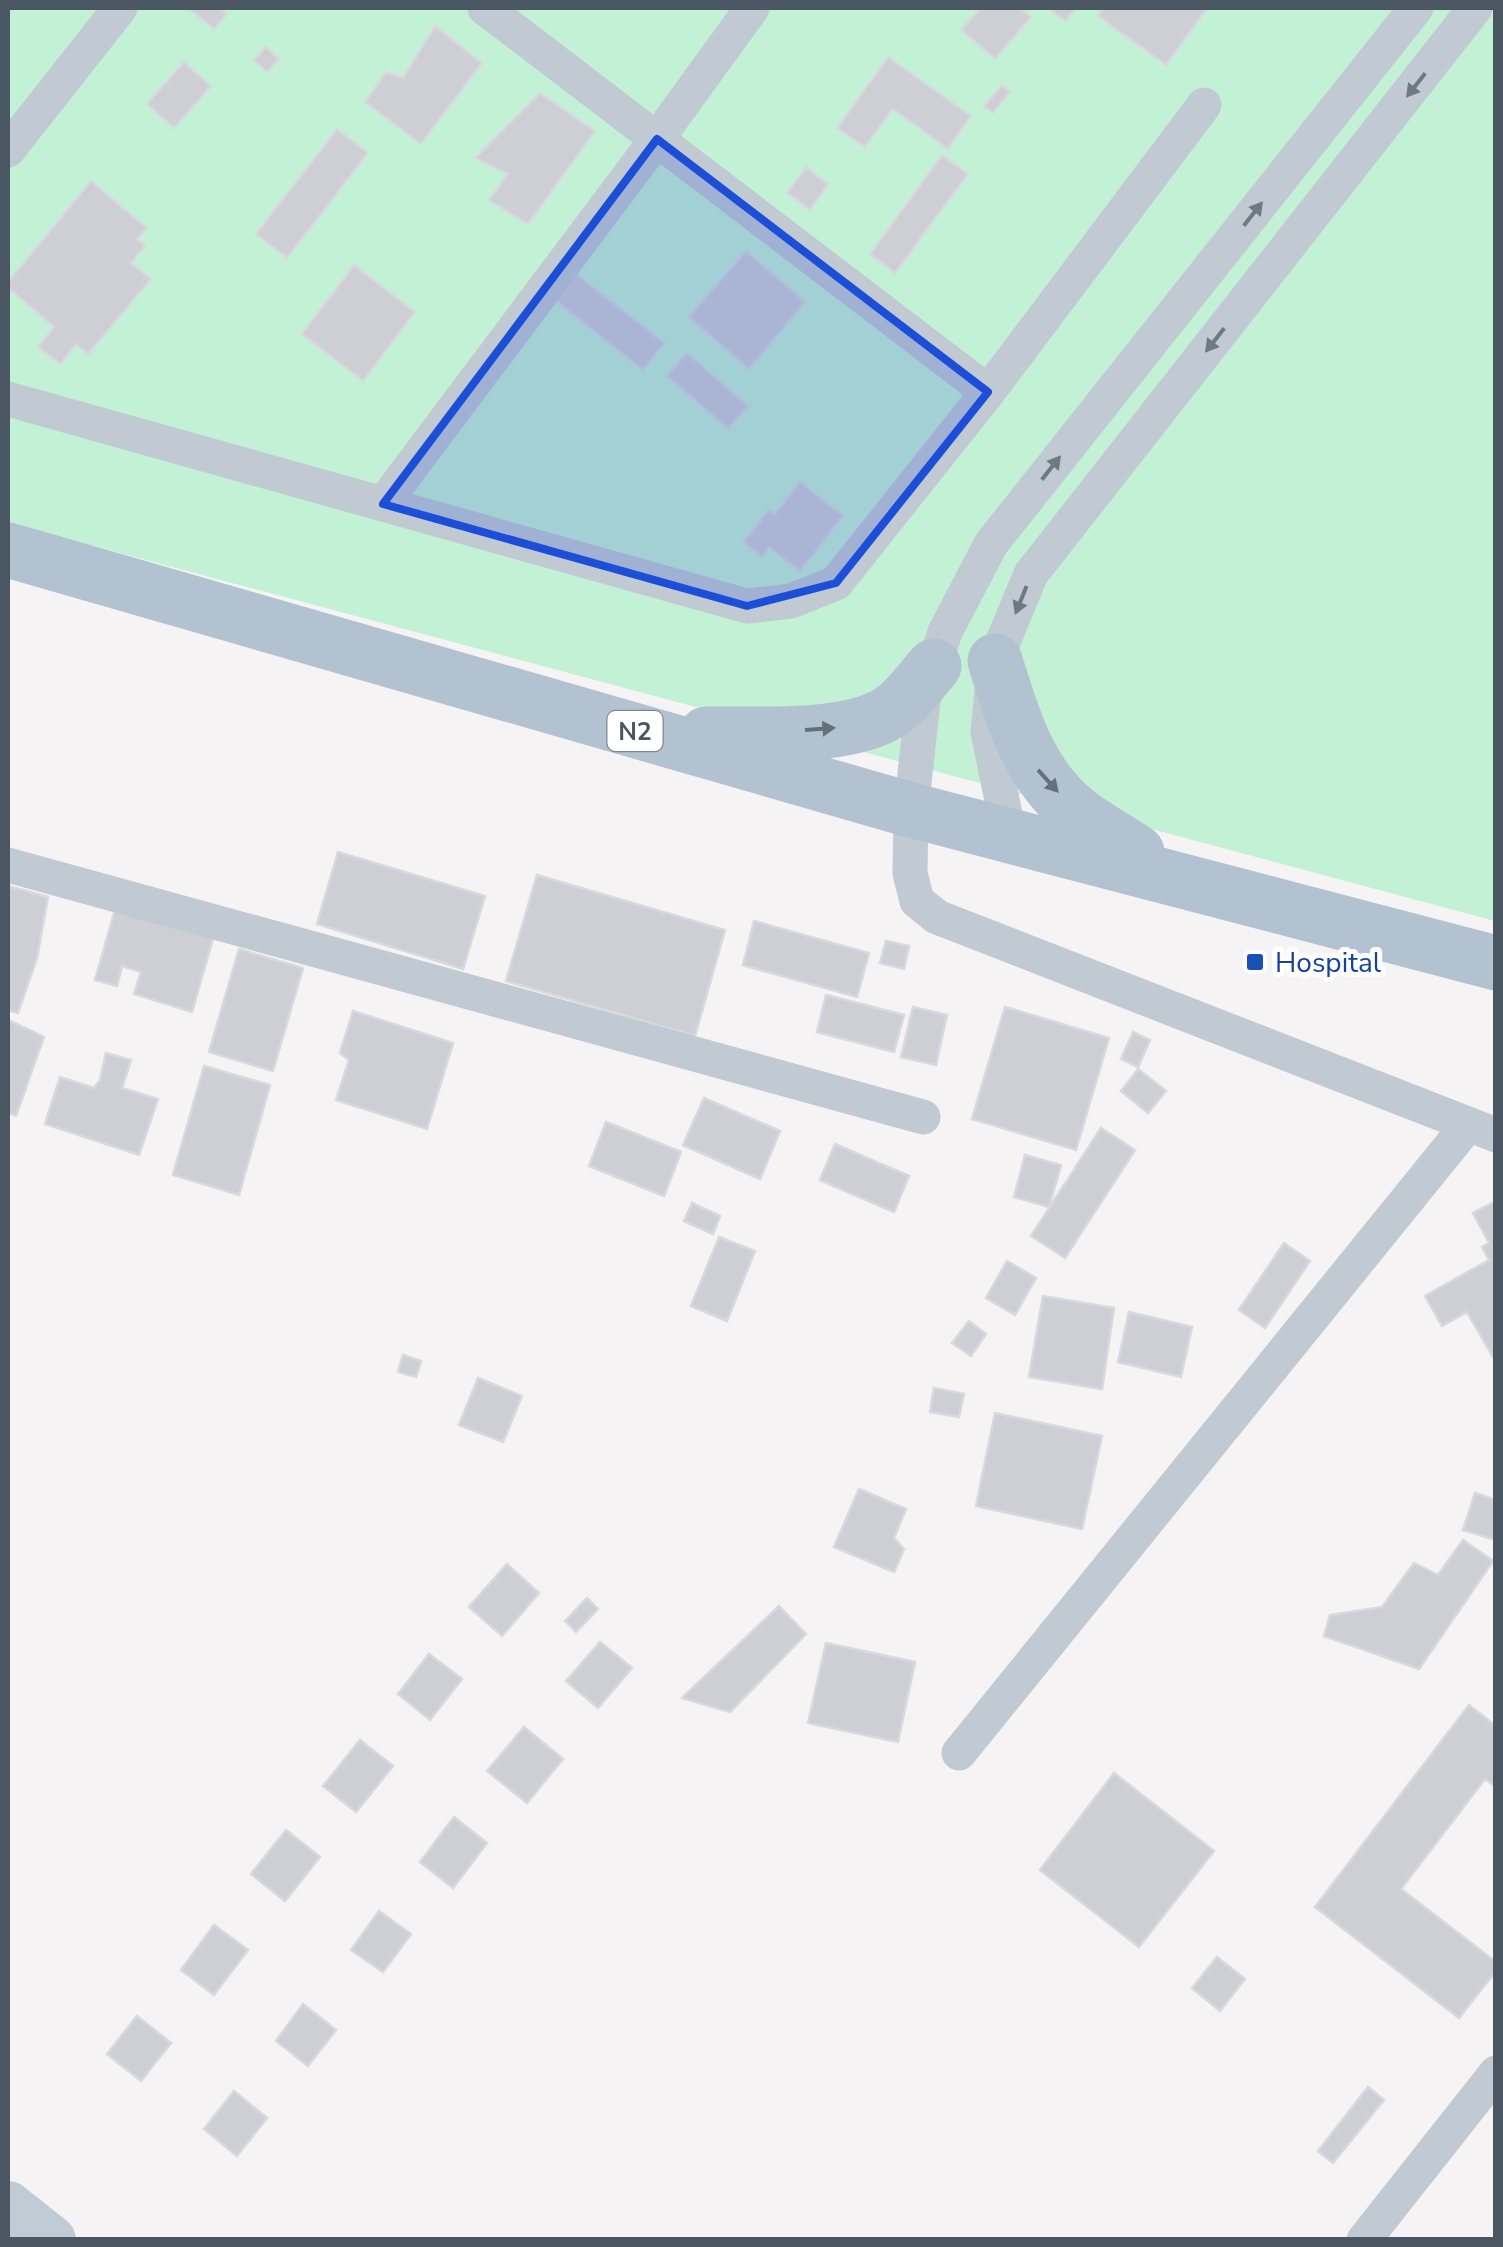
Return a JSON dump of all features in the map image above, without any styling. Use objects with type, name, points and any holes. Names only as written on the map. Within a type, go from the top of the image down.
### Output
[{"type":"main road","name":"N2","points":[[8,550],[911,810],[1496,963]]},
{"type":"main road","points":[[996,661],[1017,734],[1038,771],[1075,812],[1178,879]]},
{"type":"main road","points":[[653,736],[844,728],[896,708],[934,666]]},
{"type":"main road","points":[[8,2206],[52,2240]]},
{"type":"street","points":[[8,150],[120,8]]},
{"type":"street","points":[[485,8],[988,392]]},
{"type":"street","points":[[383,504],[752,8]]},
{"type":"street","points":[[959,1754],[1481,1130],[937,917],[917,901],[910,874],[911,810],[923,702],[945,632],[991,544],[1416,8]]},
{"type":"street","points":[[1009,834],[988,732],[996,661],[1031,574],[1475,8]]},
{"type":"street","points":[[8,400],[747,606],[791,601],[836,582],[988,392],[1204,105]]},
{"type":"street","points":[[8,866],[923,1116]]},
{"type":"street","points":[[1364,2240],[1496,2073]]},
{"type":"highlighted area","points":[[657,139],[988,392],[836,583],[747,606],[383,504]]},
{"type":"green space","points":[[8,8],[1495,8],[1495,921],[8,523]]},
{"type":"building","points":[[188,8],[219,8],[227,14],[214,29]]},
{"type":"building","points":[[981,8],[1019,8],[1031,17],[995,59],[961,30]]},
{"type":"building","points":[[1048,8],[1076,8],[1065,21]]},
{"type":"building","points":[[1104,8],[1207,8],[1166,65],[1098,16]]},
{"type":"building","points":[[435,26],[482,63],[421,144],[365,102],[386,72],[403,78]]},
{"type":"building","points":[[266,47],[279,59],[267,72],[254,60]]},
{"type":"building","points":[[888,57],[971,116],[948,149],[893,109],[865,147],[837,128]]},
{"type":"building","points":[[184,62],[211,86],[174,128],[147,104]]},
{"type":"building","points":[[1002,85],[1010,92],[993,113],[984,106]]},
{"type":"building","points":[[540,93],[595,131],[528,224],[489,200],[508,174],[475,158]]},
{"type":"building","points":[[337,129],[368,153],[287,258],[256,234]]},
{"type":"building","points":[[942,155],[968,174],[895,273],[870,254]]},
{"type":"building","points":[[806,167],[828,184],[810,210],[787,193]]},
{"type":"building","points":[[91,181],[147,228],[137,239],[145,246],[131,263],[151,279],[88,354],[76,344],[60,364],[38,347],[54,327],[8,288],[8,282]]},
{"type":"building","points":[[746,251],[805,302],[749,369],[689,317]]},
{"type":"building","points":[[354,265],[415,312],[363,381],[302,334]]},
{"type":"building","points":[[575,273],[664,343],[643,370],[555,300]]},
{"type":"building","points":[[687,353],[748,406],[728,428],[667,376]]},
{"type":"building","points":[[800,482],[843,516],[800,571],[769,547],[762,557],[744,542],[769,510],[775,514]]},
{"type":"building","points":[[338,852],[485,896],[463,969],[317,924]]},
{"type":"building","points":[[537,875],[725,930],[695,1036],[506,981]]},
{"type":"building","points":[[8,886],[48,897],[37,958],[18,1013],[8,1010]]},
{"type":"building","points":[[116,906],[214,935],[192,1012],[134,994],[141,972],[122,966],[117,986],[95,980]]},
{"type":"building","points":[[754,921],[869,953],[857,997],[743,965]]},
{"type":"building","points":[[886,941],[909,946],[904,969],[880,963]]},
{"type":"building","points":[[239,949],[303,968],[273,1071],[209,1052]]},
{"type":"building","points":[[826,995],[904,1015],[894,1052],[817,1032]]},
{"type":"building","points":[[913,1007],[947,1015],[936,1065],[901,1057]]},
{"type":"building","points":[[1005,1007],[1109,1038],[1076,1150],[972,1119]]},
{"type":"building","points":[[353,1011],[453,1043],[427,1129],[336,1100],[349,1060],[340,1053]]},
{"type":"building","points":[[8,1020],[44,1037],[16,1116],[8,1113]]},
{"type":"building","points":[[1133,1032],[1150,1040],[1138,1067],[1121,1059]]},
{"type":"building","points":[[106,1053],[131,1060],[122,1088],[158,1099],[139,1155],[45,1124],[60,1077],[94,1088],[100,1080]]},
{"type":"building","points":[[204,1066],[270,1085],[239,1195],[173,1175]]},
{"type":"building","points":[[1138,1069],[1166,1091],[1148,1113],[1121,1091]]},
{"type":"building","points":[[704,1098],[780,1131],[760,1179],[683,1145]]},
{"type":"building","points":[[606,1122],[681,1152],[664,1196],[589,1166]]},
{"type":"building","points":[[1101,1128],[1135,1150],[1065,1258],[1031,1236]]},
{"type":"building","points":[[835,1144],[909,1176],[894,1212],[820,1180]]},
{"type":"building","points":[[1025,1155],[1061,1165],[1049,1207],[1014,1197]]},
{"type":"building","points":[[1496,1201],[1496,1362],[1467,1312],[1442,1326],[1425,1296],[1489,1260],[1482,1247],[1489,1243],[1473,1213]]},
{"type":"building","points":[[692,1203],[720,1216],[713,1234],[684,1221]]},
{"type":"building","points":[[719,1237],[755,1251],[727,1321],[691,1306]]},
{"type":"building","points":[[1284,1243],[1310,1261],[1265,1328],[1239,1310]]},
{"type":"building","points":[[1007,1261],[1036,1278],[1015,1315],[986,1298]]},
{"type":"building","points":[[1043,1296],[1114,1308],[1102,1389],[1029,1377]]},
{"type":"building","points":[[1129,1312],[1192,1327],[1181,1377],[1118,1362]]},
{"type":"building","points":[[969,1321],[986,1334],[971,1356],[952,1343]]},
{"type":"building","points":[[403,1355],[421,1361],[416,1377],[398,1372]]},
{"type":"building","points":[[478,1378],[522,1396],[503,1442],[459,1425]]},
{"type":"building","points":[[934,1388],[964,1394],[959,1417],[930,1412]]},
{"type":"building","points":[[995,1413],[1102,1436],[1082,1529],[976,1506]]},
{"type":"building","points":[[859,1489],[906,1509],[894,1538],[904,1549],[894,1572],[834,1547]]},
{"type":"building","points":[[1475,1493],[1496,1500],[1496,1540],[1463,1530]]},
{"type":"building","points":[[1463,1540],[1493,1561],[1419,1669],[1324,1636],[1330,1615],[1382,1607],[1414,1563],[1438,1575]]},
{"type":"building","points":[[507,1564],[539,1593],[502,1636],[469,1607]]},
{"type":"building","points":[[587,1598],[598,1609],[576,1632],[565,1621]]},
{"type":"building","points":[[779,1606],[806,1634],[730,1712],[682,1698]]},
{"type":"building","points":[[600,1642],[632,1668],[598,1708],[566,1681]]},
{"type":"building","points":[[826,1643],[915,1662],[898,1742],[808,1723]]},
{"type":"building","points":[[429,1654],[462,1679],[430,1720],[398,1694]]},
{"type":"building","points":[[1469,1705],[1496,1726],[1496,1787],[1485,1779],[1401,1889],[1496,1962],[1496,1971],[1459,2018],[1315,1907]]},
{"type":"building","points":[[524,1727],[563,1759],[527,1803],[487,1771]]},
{"type":"building","points":[[360,1740],[393,1766],[356,1812],[323,1786]]},
{"type":"building","points":[[1114,1773],[1214,1851],[1139,1947],[1040,1870]]},
{"type":"building","points":[[454,1817],[487,1843],[453,1888],[420,1862]]},
{"type":"building","points":[[286,1830],[320,1857],[285,1901],[251,1874]]},
{"type":"building","points":[[379,1911],[411,1934],[383,1972],[351,1950]]},
{"type":"building","points":[[214,1925],[248,1950],[214,1995],[181,1970]]},
{"type":"building","points":[[1217,1957],[1245,1979],[1220,2011],[1192,1988]]},
{"type":"building","points":[[303,2004],[336,2030],[308,2066],[276,2041]]},
{"type":"building","points":[[137,2016],[171,2043],[141,2081],[107,2054]]},
{"type":"building","points":[[1368,2087],[1384,2100],[1333,2163],[1318,2151]]},
{"type":"building","points":[[234,2091],[267,2118],[237,2156],[204,2129]]},
{"type":"place","name":"Hospital","points":[[1255,962]]}]
